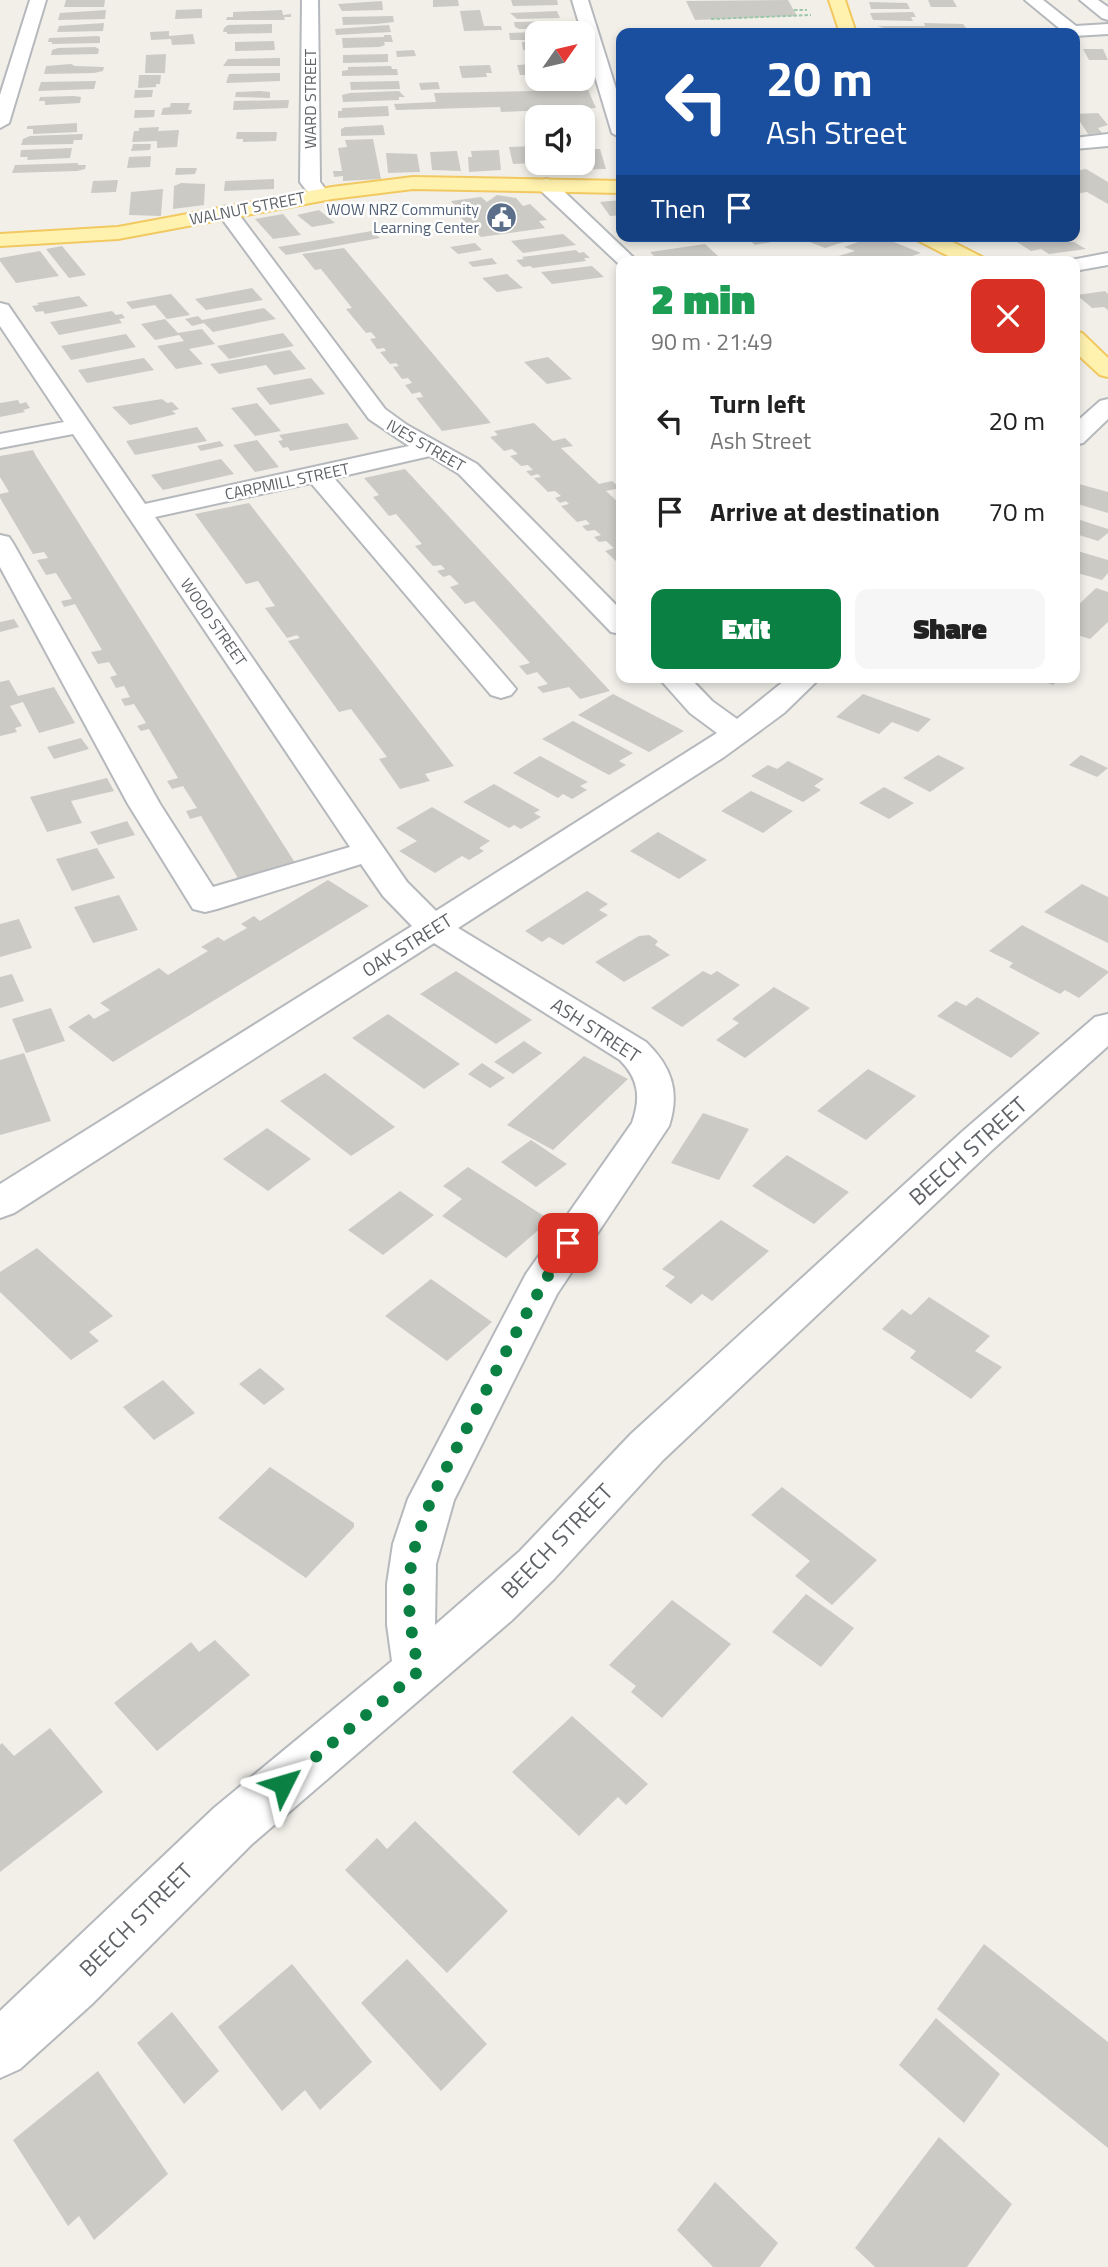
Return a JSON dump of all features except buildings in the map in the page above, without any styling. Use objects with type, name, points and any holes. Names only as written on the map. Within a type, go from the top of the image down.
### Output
[{"type":"main road","points":[[839,7],[846,28]]},
{"type":"main road","name":"WALNUT STREET","points":[[0,240],[118,233],[320,195],[436,182],[616,187]]},
{"type":"main road","points":[[936,242],[965,256]]},
{"type":"main road","points":[[1080,344],[1108,370]]},
{"type":"street","name":"WARD STREET","points":[[310,0],[310,182],[320,195]]},
{"type":"street","points":[[580,0],[616,117]]},
{"type":"street","points":[[1033,0],[1068,28]]},
{"type":"street","points":[[1088,0],[1108,15]]},
{"type":"street","points":[[11,12],[36,6]]},
{"type":"street","points":[[0,123],[36,6]]},
{"type":"street","points":[[1080,31],[1108,29]]},
{"type":"street","points":[[1080,42],[1108,40]]},
{"type":"street","points":[[1080,143],[1108,139]]},
{"type":"street","points":[[546,185],[622,256]]},
{"type":"street","name":"IVES STREET","points":[[227,212],[377,414],[396,430],[434,448],[468,469],[616,621]]},
{"type":"street","points":[[1080,264],[1108,259]]},
{"type":"street","name":"WOOD STREET","points":[[0,310],[395,889],[435,927]]},
{"type":"street","points":[[1080,432],[1108,406]]},
{"type":"street","points":[[0,441],[79,426]]},
{"type":"street","name":"CARPMILL STREET","points":[[139,513],[434,448]]},
{"type":"street","points":[[317,474],[501,689]]},
{"type":"street","points":[[0,543],[144,804],[205,902],[370,850]]},
{"type":"street","points":[[678,683],[701,707],[737,733]]},
{"type":"street","name":"OAK STREET","points":[[0,1203],[737,733],[800,683]]},
{"type":"street","name":"ASH STREET","points":[[419,1671],[410,1633],[408,1597],[419,1532],[431,1499],[541,1285],[650,1126],[659,1097],[653,1073],[633,1051],[482,960],[435,927]]},
{"type":"street","name":"BEECH STREET","points":[[0,2049],[72,1984],[233,1826],[419,1671],[537,1565],[647,1447],[977,1141],[1108,1026]]},
{"type":"path","points":[[711,19],[839,7]]},
{"type":"path","points":[[794,10],[811,10]]},
{"type":"place","name":"WOW NRZ Community Learning Center","points":[[502,218]]},
{"type":"route","points":[[283,1784],[419,1671],[410,1633],[408,1597],[419,1532],[431,1499],[504,1356],[541,1285],[568,1243]]}]
